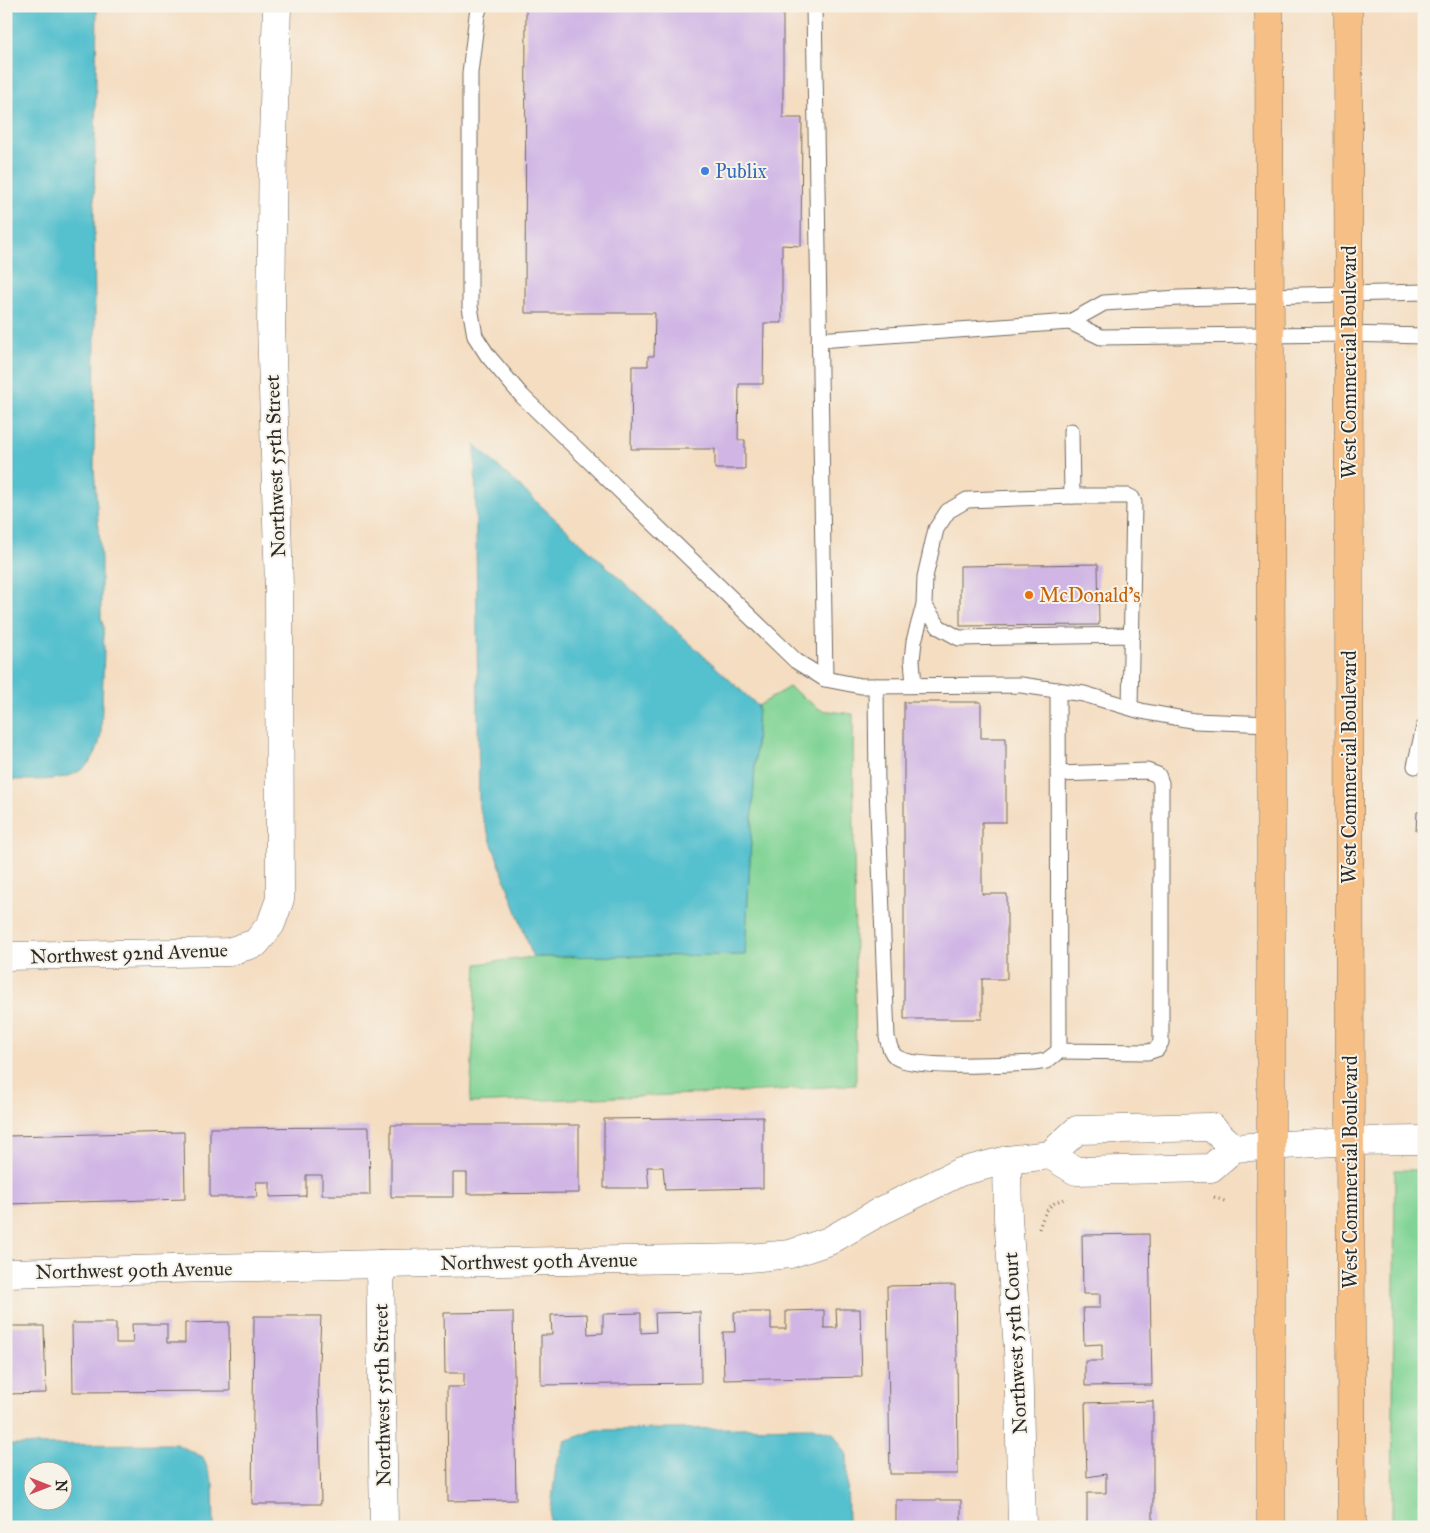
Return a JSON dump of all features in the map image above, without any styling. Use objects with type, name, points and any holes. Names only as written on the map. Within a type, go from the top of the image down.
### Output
[{"type":"highway","points":[[1269,6],[1272,724],[1271,1527]]},
{"type":"highway","name":"West Commercial Boulevard","points":[[1348,6],[1352,1527]]},
{"type":"street","name":"Northwest 55th Street","points":[[271,924],[280,899],[279,587],[271,323],[277,6]]},
{"type":"street","name":"Northwest 92nd Avenue","points":[[6,956],[228,952],[256,943],[271,924]]},
{"type":"street","points":[[1234,1148],[1211,1127],[1077,1130],[1050,1155],[1076,1171],[1211,1168],[1234,1148],[1350,1141],[1424,1140]]},
{"type":"street","name":"Northwest 90th Avenue","points":[[6,1273],[739,1258],[790,1254],[829,1241],[879,1212],[960,1172],[1007,1160],[1050,1155]]},
{"type":"street","name":"Northwest 55th Court","points":[[1007,1160],[1008,1219],[1018,1349],[1022,1527]]},
{"type":"street","name":"Northwest 55th Street","points":[[380,1264],[384,1527]]},
{"type":"lane","points":[[480,6],[477,15],[470,74],[470,307],[475,336],[488,356],[522,396],[796,661],[825,679],[861,686],[1021,686],[1084,694],[1141,711],[1195,721],[1272,724]]},
{"type":"lane","points":[[814,6],[825,679]]},
{"type":"lane","points":[[819,340],[1070,322],[1104,303],[1180,298],[1424,292]]},
{"type":"lane","points":[[1070,322],[1101,337],[1348,334],[1424,336]]},
{"type":"lane","points":[[1071,431],[1072,496]]},
{"type":"lane","points":[[914,686],[912,660],[914,640],[924,605],[925,577],[936,529],[948,511],[967,500],[1128,496],[1132,498],[1134,503],[1130,707]]},
{"type":"lane","points":[[924,605],[939,627],[959,638],[1132,634]]},
{"type":"lane","points":[[876,686],[877,788],[886,1036],[891,1052],[898,1058],[932,1065],[1034,1064],[1046,1061],[1059,1051],[1148,1052],[1157,1049],[1160,1042],[1161,783],[1158,775],[1147,771],[1058,774]]},
{"type":"lane","points":[[1058,690],[1059,1051]]},
{"type":"lane","points":[[1424,727],[1415,766],[1424,760]]},
{"type":"path","points":[[1212,1196],[1227,1202]]},
{"type":"path","points":[[1038,1237],[1044,1214],[1051,1204],[1073,1199]]},
{"type":"green space","points":[[789,687],[821,710],[853,714],[856,1085],[745,1092],[470,1103],[477,964],[533,957],[745,955],[758,706]]},
{"type":"green space","points":[[1395,1170],[1424,1170],[1424,1527],[1392,1527]]},
{"type":"water","points":[[6,6],[97,6],[94,205],[94,469],[101,559],[101,618],[104,650],[101,734],[96,751],[88,763],[78,772],[53,779],[38,780],[6,780]]},
{"type":"water","points":[[475,445],[758,706],[745,955],[533,957],[479,808]]},
{"type":"water","points":[[812,1427],[833,1433],[847,1455],[848,1527],[551,1527],[550,1519],[556,1465],[565,1441],[596,1430]]},
{"type":"water","points":[[176,1444],[203,1457],[213,1484],[214,1527],[6,1527],[6,1445]]},
{"type":"building","points":[[526,6],[783,6],[783,118],[802,118],[801,246],[782,245],[782,323],[764,323],[763,384],[739,384],[738,440],[745,440],[745,469],[715,469],[715,449],[631,449],[632,366],[648,366],[648,356],[654,356],[655,313],[525,313]]},
{"type":"building","name":"McDonald's","points":[[1098,564],[1099,625],[960,626],[960,566]]},
{"type":"building","points":[[904,702],[981,702],[981,738],[1006,738],[1006,822],[982,822],[982,894],[1007,894],[1007,979],[982,979],[982,1019],[904,1019]]},
{"type":"building","points":[[1422,780],[1424,780],[1424,831],[1416,831],[1417,812],[1421,812]]},
{"type":"building","points":[[763,1117],[763,1188],[665,1190],[663,1167],[647,1167],[649,1188],[604,1188],[604,1119]]},
{"type":"building","points":[[391,1125],[579,1125],[579,1193],[467,1194],[467,1173],[453,1173],[453,1197],[391,1197]]},
{"type":"building","points":[[369,1127],[370,1195],[322,1195],[322,1175],[306,1175],[306,1196],[270,1197],[270,1182],[256,1182],[257,1197],[210,1197],[210,1128]]},
{"type":"building","points":[[184,1132],[185,1199],[6,1204],[6,1136]]},
{"type":"building","points":[[1149,1234],[1152,1385],[1085,1386],[1085,1361],[1102,1361],[1102,1344],[1084,1345],[1083,1308],[1100,1308],[1100,1294],[1083,1294],[1082,1235]]},
{"type":"building","points":[[955,1285],[958,1474],[890,1474],[887,1286]]},
{"type":"building","points":[[836,1309],[860,1309],[862,1377],[724,1380],[723,1332],[735,1332],[734,1312],[771,1312],[771,1329],[786,1329],[786,1311],[824,1310],[824,1328],[837,1328]]},
{"type":"building","points":[[513,1312],[516,1500],[448,1501],[447,1387],[464,1387],[464,1373],[445,1373],[444,1313]]},
{"type":"building","points":[[700,1312],[701,1383],[541,1385],[541,1335],[552,1335],[551,1315],[587,1314],[588,1334],[603,1333],[603,1314],[641,1313],[641,1333],[656,1332],[655,1313]]},
{"type":"building","points":[[254,1316],[321,1316],[318,1383],[321,1504],[252,1504]]},
{"type":"building","points":[[229,1322],[230,1391],[73,1392],[72,1323],[116,1323],[116,1343],[133,1343],[132,1324],[167,1324],[167,1343],[185,1343],[185,1323]]},
{"type":"building","points":[[6,1326],[44,1326],[46,1393],[6,1394]]},
{"type":"building","points":[[1153,1401],[1153,1527],[1087,1527],[1087,1493],[1106,1493],[1106,1474],[1087,1477],[1085,1403]]},
{"type":"building","points":[[896,1500],[961,1500],[961,1527],[896,1527]]},
{"type":"place","name":"Publix","points":[[705,171]]},
{"type":"place","name":"McDonald's","points":[[1029,595]]}]
